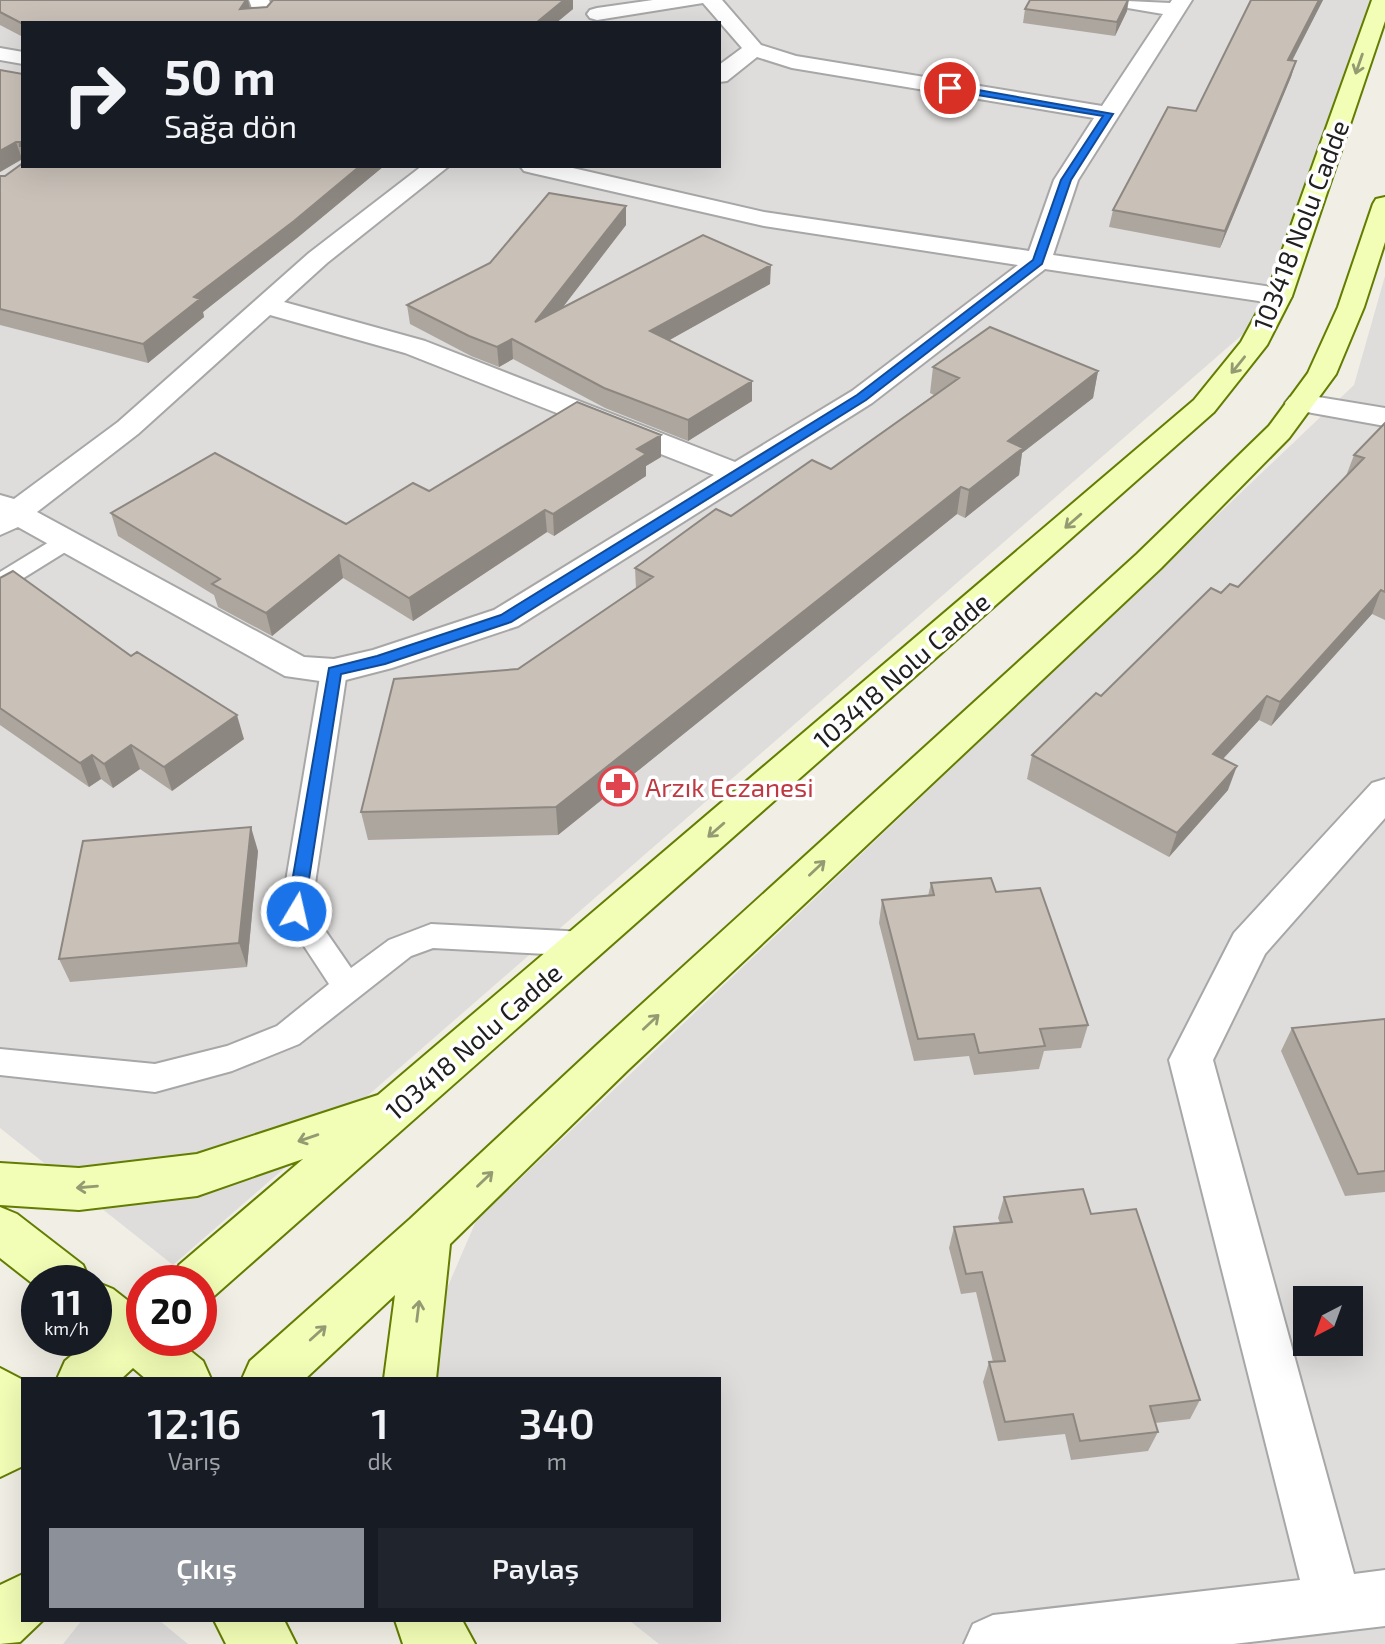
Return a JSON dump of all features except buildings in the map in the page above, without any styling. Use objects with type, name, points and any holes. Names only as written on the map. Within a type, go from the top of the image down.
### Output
[{"type":"main road","name":"103418 Nolu Cadde","points":[[214,1265],[1205,406],[1253,345],[1279,296],[1382,0]]},
{"type":"main road","points":[[270,1377],[1149,561],[1279,432],[1322,374],[1351,307],[1385,204]]},
{"type":"main road","points":[[0,1184],[79,1189],[197,1175],[396,1108]]},
{"type":"main road","points":[[0,1229],[46,1265]]},
{"type":"main road","points":[[410,1377],[427,1234]]},
{"type":"main road","points":[[85,1377],[126,1342]]},
{"type":"main road","points":[[162,1356],[183,1377]]},
{"type":"main road","points":[[0,1393],[21,1414]]},
{"type":"main road","points":[[0,1451],[21,1434]]},
{"type":"main road","points":[[0,1622],[21,1604]]},
{"type":"main road","points":[[244,1622],[267,1644]]},
{"type":"street","points":[[258,21],[265,15],[259,0]]},
{"type":"street","points":[[594,12],[695,0]]},
{"type":"street","points":[[711,0],[754,49],[792,62],[1109,114]]},
{"type":"street","points":[[5,514],[67,541],[296,668],[334,671],[380,660],[506,618],[862,397],[1038,262],[1066,180],[1179,5],[1116,0]]},
{"type":"street","points":[[721,74],[754,49]]},
{"type":"street","points":[[0,54],[21,58]]},
{"type":"street","points":[[5,514],[128,428],[318,258],[434,168]]},
{"type":"street","points":[[549,168],[575,171],[764,219],[1279,296]]},
{"type":"street","points":[[265,305],[415,347],[738,474]]},
{"type":"street","points":[[1300,403],[1385,417]]},
{"type":"street","points":[[993,1644],[1360,1601],[1191,1060],[1249,944],[1385,793]]},
{"type":"lane","points":[[0,582],[67,541]]},
{"type":"lane","points":[[334,671],[296,911],[348,987]]},
{"type":"lane","points":[[0,1062],[155,1078],[232,1058],[289,1035],[400,948],[431,936],[584,944]]},
{"type":"shaded area","points":[[0,0],[1376,0],[1250,328],[173,1265],[0,1128]]},
{"type":"shaded area","points":[[1385,276],[1385,1644],[659,1644],[631,1622],[721,1622],[721,1377],[409,1377],[476,1221],[1354,385]]},
{"type":"shaded area","points":[[80,1622],[161,1622],[188,1644],[63,1644]]},
{"type":"place","name":"Arzık Eczanesi","points":[[618,786]]},
{"type":"route","points":[[296,911],[334,671],[380,660],[506,618],[862,397],[1038,262],[1066,180],[1109,114],[950,88]]}]
